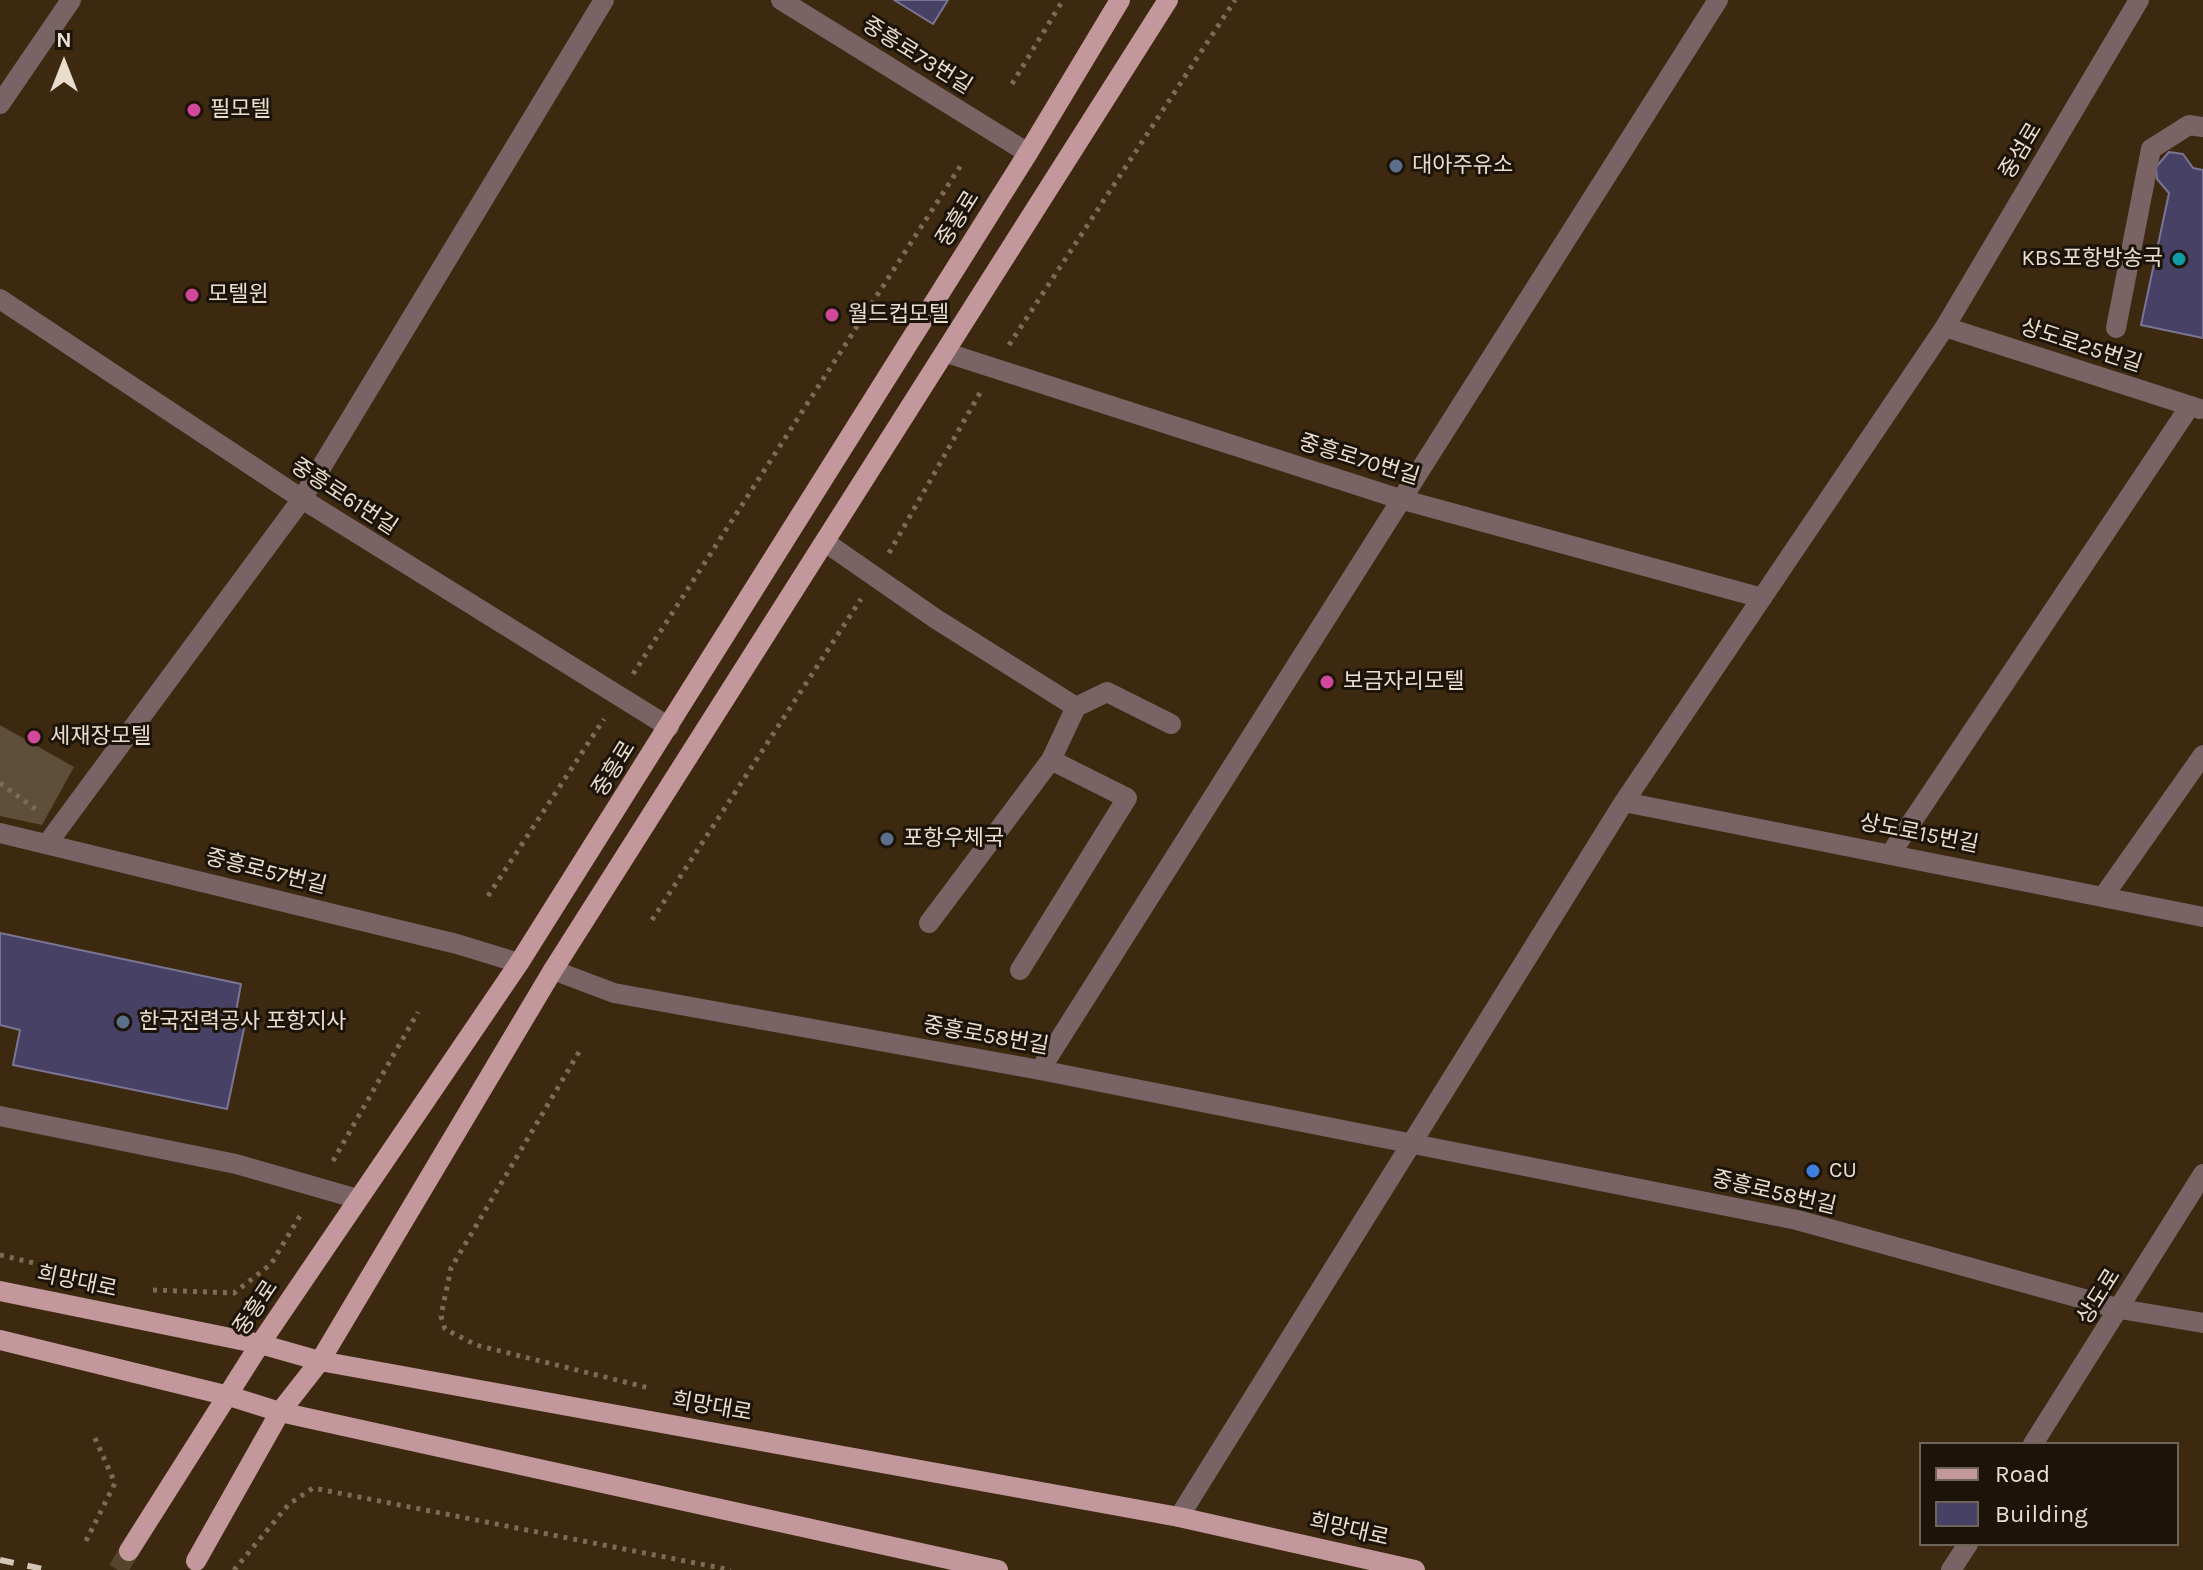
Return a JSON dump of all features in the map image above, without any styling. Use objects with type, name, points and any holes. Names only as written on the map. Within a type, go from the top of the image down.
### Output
[{"type":"main road","name":"중흥로","points":[[129,1551],[260,1344],[519,963],[1028,153],[1120,0]]},
{"type":"main road","points":[[196,1561],[280,1412],[320,1361],[553,970],[1168,0]]},
{"type":"main road","name":"희망대로","points":[[0,1291],[260,1344],[320,1361],[1179,1517],[1415,1570]]},
{"type":"main road","points":[[0,1340],[229,1396],[280,1412],[998,1570]]},
{"type":"street","points":[[0,104],[71,0]]},
{"type":"street","points":[[47,844],[302,499],[604,0]]},
{"type":"street","name":"중흥로73번길","points":[[781,0],[1028,153]]},
{"type":"street","points":[[1040,1070],[1718,0]]},
{"type":"street","name":"중섬로","points":[[1762,598],[1945,327],[2139,0]]},
{"type":"street","points":[[2116,328],[2151,149],[2189,125],[2203,127]]},
{"type":"street","name":"중흥로61번길","points":[[0,299],[302,499],[669,727]]},
{"type":"street","name":"상도로25번길","points":[[1945,327],[2196,408]]},
{"type":"street","name":"중흥로70번길","points":[[947,353],[1400,499],[1762,598]]},
{"type":"street","points":[[1891,853],[2196,408]]},
{"type":"street","points":[[825,542],[936,619],[1076,707]]},
{"type":"street","points":[[1179,1517],[1624,802],[1762,598]]},
{"type":"street","points":[[929,923],[1051,760],[1076,707],[1107,692],[1171,724]]},
{"type":"street","points":[[2105,894],[2203,755]]},
{"type":"street","points":[[1020,970],[1127,798],[1051,760]]},
{"type":"street","name":"상도로15번길","points":[[1624,802],[2105,894],[2203,917]]},
{"type":"street","name":"중흥로57번길","points":[[0,833],[457,944],[519,963]]},
{"type":"street","name":"중흥로58번길","points":[[553,970],[614,993],[1040,1070],[1797,1220],[2120,1309],[2203,1323]]},
{"type":"street","points":[[0,1116],[236,1164],[358,1199]]},
{"type":"street","name":"상도로","points":[[2034,1442],[2203,1174]]},
{"type":"street","points":[[1951,1570],[1967,1546]]},
{"type":"path","points":[[1012,84],[1063,0]]},
{"type":"path","points":[[652,920],[876,576],[993,370],[1235,0]]},
{"type":"path","points":[[488,896],[963,162]]},
{"type":"path","points":[[145,1290],[234,1293],[271,1264],[418,1012]]},
{"type":"path","points":[[579,1052],[451,1268],[441,1316],[445,1329],[476,1345],[654,1390]]},
{"type":"path","points":[[0,1255],[87,1276]]},
{"type":"path","points":[[86,1541],[115,1483],[94,1436]]},
{"type":"path","points":[[234,1570],[289,1504],[313,1488],[731,1570]]},
{"type":"shaded area","points":[[0,725],[74,767],[42,825],[0,816]]},
{"type":"building","points":[[894,0],[948,0],[933,24]]},
{"type":"building","name":"KBS포항방송국","points":[[2169,152],[2183,154],[2193,168],[2203,170],[2203,338],[2141,325],[2169,193],[2157,179],[2156,167]]},
{"type":"building","name":"한국전력공사 포항지사","points":[[0,933],[241,984],[235,1017],[246,1019],[227,1109],[13,1065],[20,1030],[0,1025]]},
{"type":"tunnel","points":[[118,1570],[129,1551]]},
{"type":"railway","points":[[0,1560],[48,1570]]},
{"type":"place","name":"필모텔","points":[[194,110]]},
{"type":"place","name":"대아주유소","points":[[1396,166]]},
{"type":"place","name":"KBS포항방송국","points":[[2179,259]]},
{"type":"place","name":"모텔윈","points":[[192,295]]},
{"type":"place","name":"월드컵모텔","points":[[832,315]]},
{"type":"place","name":"보금자리모텔","points":[[1327,682]]},
{"type":"place","name":"세재장모텔","points":[[34,737]]},
{"type":"place","name":"포항우체국","points":[[887,839]]},
{"type":"place","name":"한국전력공사 포항지사","points":[[123,1022]]},
{"type":"place","name":"CU","points":[[1813,1171]]}]
